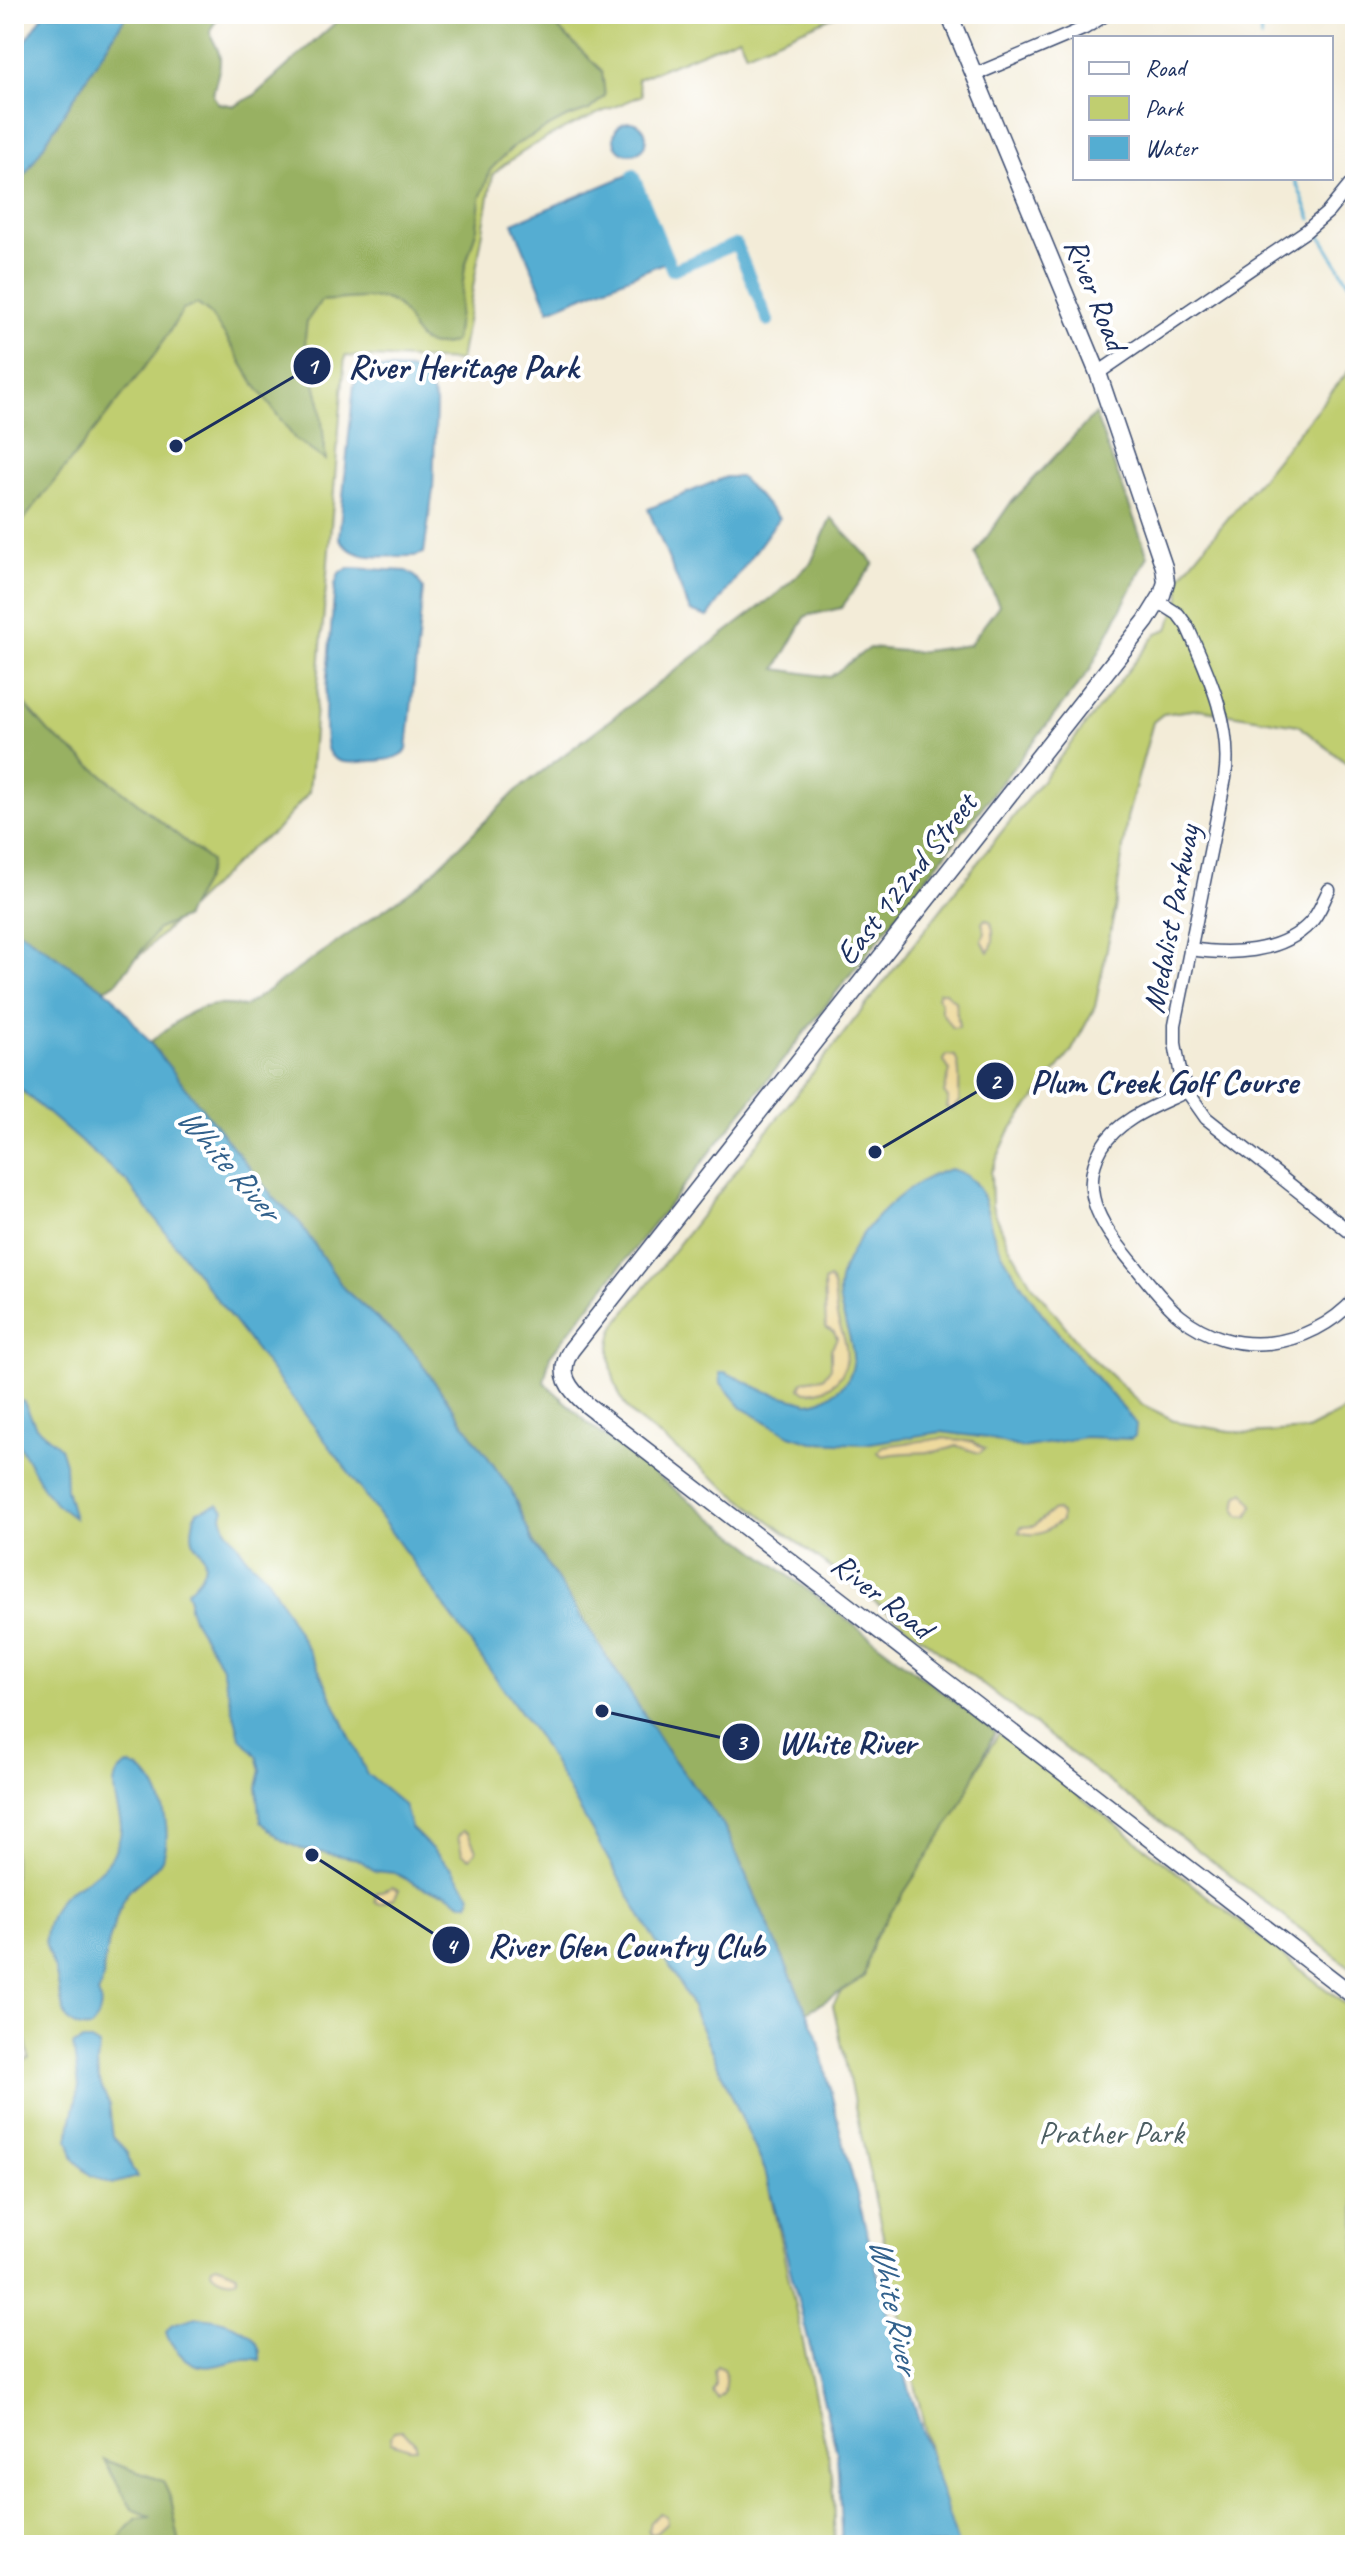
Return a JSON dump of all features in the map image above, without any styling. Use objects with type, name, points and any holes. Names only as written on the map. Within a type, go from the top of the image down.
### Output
[{"type":"street","name":"River Road","points":[[949,14],[1098,373],[1164,567],[1166,582],[1159,602]]},
{"type":"street","points":[[974,75],[1085,28],[1107,14]]},
{"type":"street","points":[[1098,373],[1306,231],[1328,212],[1355,179]]},
{"type":"street","name":"Medalist Parkway","points":[[1159,602],[1178,614],[1187,626],[1227,735],[1225,778],[1175,1025],[1177,1058],[1187,1091],[1217,1129],[1355,1236]]},
{"type":"street","name":"East 122nd Street","points":[[698,1190],[1159,602]]},
{"type":"street","points":[[1190,949],[1234,953],[1285,939],[1310,924],[1329,890]]},
{"type":"street","points":[[1187,1091],[1124,1123],[1097,1156],[1092,1175],[1092,1200],[1102,1224],[1118,1246],[1178,1315],[1199,1329],[1233,1341],[1263,1344],[1303,1336],[1333,1320],[1355,1299]]},
{"type":"street","name":"River Road","points":[[698,1190],[568,1355],[563,1371],[572,1391],[1355,1997]]},
{"type":"green space","points":[[126,14],[222,14],[209,35],[218,61],[213,96],[218,103],[235,106],[255,95],[346,14],[839,14],[746,53],[739,37],[637,79],[642,95],[546,138],[493,174],[460,361],[345,356],[309,792],[276,831],[253,846],[104,990],[14,846],[14,190]]},
{"type":"green space","points":[[127,14],[222,14],[211,32],[220,58],[213,96],[218,103],[235,106],[255,95],[345,14],[553,14],[559,29],[602,71],[605,96],[589,110],[566,118],[515,145],[491,169],[480,199],[477,228],[465,267],[455,341],[437,345],[420,339],[401,310],[384,299],[321,301],[307,321],[305,338],[320,402],[326,461],[295,439],[253,382],[209,313],[197,304],[183,310],[156,353],[14,532],[14,192]]},
{"type":"green space","points":[[1355,363],[1355,770],[1298,725],[1199,709],[1163,714],[1153,722],[1127,818],[1115,909],[1095,1007],[1071,1052],[1009,1132],[991,1172],[992,1206],[1008,1244],[1030,1282],[1086,1352],[1141,1404],[1180,1423],[1249,1434],[1307,1430],[1355,1405],[1355,1971],[637,1419],[617,1388],[610,1346],[617,1323],[1157,633],[1168,629],[1180,597],[1179,578]]},
{"type":"green space","points":[[1095,414],[1148,556],[1090,670],[550,1356],[544,1382],[590,1425],[995,1732],[958,1810],[873,1940],[864,1977],[807,2012],[724,1826],[668,1752],[533,1542],[511,1490],[411,1349],[326,1273],[150,1042],[183,1017],[203,1007],[244,1007],[422,883],[516,791],[778,593],[811,563],[831,518],[874,563],[841,608],[806,616],[776,669],[830,677],[869,648],[916,652],[969,645],[999,605],[975,554],[1010,504]]},
{"type":"green space","points":[[14,692],[49,732],[210,861],[206,876],[185,917],[158,929],[118,981],[104,990],[14,927]]},
{"type":"green space","points":[[14,1081],[127,1182],[321,1433],[549,1752],[670,1958],[765,2170],[832,2474],[835,2545],[14,2545],[14,2066],[29,2058],[14,1971]]},
{"type":"green space","name":"Prather Park","points":[[999,1733],[1355,2012],[1355,2545],[950,2545],[833,2005]]},
{"type":"green space","points":[[104,2460],[163,2481],[171,2499],[180,2545],[113,2545],[137,2518],[152,2517],[132,2509]]},
{"type":"sand","points":[[985,919],[991,922],[993,934],[988,952],[982,940],[985,932],[982,923]]},
{"type":"sand","points":[[939,992],[945,992],[955,1001],[959,1027],[952,1028],[941,1011],[937,997]]},
{"type":"sand","points":[[946,1055],[955,1056],[959,1072],[959,1102],[952,1110],[946,1107],[948,1098],[944,1093],[950,1071],[944,1061]]},
{"type":"sand","points":[[829,1279],[845,1343],[845,1366],[831,1385],[805,1392],[800,1388],[803,1381],[823,1378],[831,1367],[831,1349],[837,1338],[834,1332],[826,1328],[824,1282]]},
{"type":"sand","points":[[943,1438],[974,1442],[985,1449],[979,1453],[957,1446],[940,1451],[882,1456],[878,1452],[883,1446]]},
{"type":"sand","points":[[1244,1492],[1253,1505],[1248,1517],[1239,1516],[1236,1510],[1238,1496]]},
{"type":"sand","points":[[1056,1510],[1061,1514],[1061,1521],[1042,1533],[1019,1532],[1021,1527],[1034,1526]]},
{"type":"sand","points":[[463,1831],[468,1833],[476,1850],[470,1858],[462,1853],[458,1836]]},
{"type":"sand","points":[[392,1887],[399,1890],[395,1897],[380,1904],[375,1902],[376,1893]]},
{"type":"sand","points":[[216,2265],[236,2273],[237,2279],[227,2280],[216,2276],[211,2271]]},
{"type":"sand","points":[[717,2366],[724,2369],[726,2374],[724,2393],[717,2399],[712,2392]]},
{"type":"sand","points":[[403,2430],[416,2448],[392,2442],[394,2431]]},
{"type":"sand","points":[[660,2513],[666,2516],[667,2523],[656,2533],[650,2534],[650,2522]]},
{"type":"water","points":[[44,14],[127,14],[14,192],[14,58]]},
{"type":"water","points":[[630,122],[642,126],[646,138],[642,150],[630,154],[618,150],[614,138],[618,126]]},
{"type":"water","points":[[630,174],[666,262],[549,310],[513,223]]},
{"type":"water","points":[[367,368],[412,370],[427,381],[436,403],[433,490],[424,553],[415,556],[362,555],[345,546],[339,537],[354,384]]},
{"type":"water","points":[[726,477],[740,477],[779,518],[708,617],[690,611],[648,509]]},
{"type":"water","points":[[350,568],[406,571],[416,577],[423,589],[407,750],[386,760],[343,762],[328,751],[325,720],[335,585],[339,573]]},
{"type":"water","points":[[14,927],[112,995],[273,1197],[300,1223],[344,1289],[411,1349],[511,1490],[533,1542],[668,1752],[724,1826],[817,2034],[903,2369],[958,2545],[842,2545],[837,2453],[765,2170],[688,1998],[538,1737],[333,1451],[127,1182],[14,1084]]},
{"type":"water","points":[[951,1169],[964,1174],[979,1189],[997,1243],[1026,1292],[1136,1424],[1135,1436],[1131,1439],[1085,1437],[1022,1448],[988,1438],[941,1432],[864,1444],[812,1442],[790,1435],[742,1408],[721,1383],[720,1373],[725,1372],[765,1391],[808,1403],[819,1401],[836,1391],[847,1380],[852,1368],[851,1343],[839,1289],[851,1251],[879,1215],[897,1199],[933,1175]]},
{"type":"water","points":[[14,1397],[24,1402],[36,1427],[60,1447],[74,1518],[44,1490],[14,1436]]},
{"type":"water","points":[[218,1504],[224,1509],[222,1516],[226,1528],[248,1559],[267,1577],[320,1672],[367,1774],[404,1805],[411,1828],[451,1868],[471,1895],[469,1903],[426,1889],[394,1873],[375,1871],[358,1859],[301,1849],[283,1841],[261,1822],[257,1787],[261,1770],[257,1756],[240,1737],[221,1665],[189,1607],[187,1591],[199,1579],[205,1564],[193,1540],[194,1518],[197,1511]]},
{"type":"water","points":[[128,1765],[139,1769],[156,1790],[165,1819],[166,1848],[158,1865],[124,1899],[105,1958],[98,1994],[101,2007],[98,2017],[91,2028],[80,2028],[72,2025],[63,2011],[55,1970],[45,1943],[46,1930],[61,1898],[99,1871],[114,1853],[121,1827],[114,1784],[120,1770]]},
{"type":"water","points":[[83,2041],[99,2046],[98,2079],[109,2104],[113,2137],[127,2152],[137,2177],[112,2184],[90,2175],[74,2159],[68,2139],[79,2086],[73,2045]]},
{"type":"water","points":[[197,2317],[228,2323],[248,2333],[259,2349],[260,2360],[240,2360],[210,2367],[190,2362],[173,2346],[166,2332],[172,2324]]},
{"type":"waterway","points":[[1259,14],[1261,36]]},
{"type":"waterway","points":[[633,175],[672,270],[736,244],[768,321]]},
{"type":"waterway","points":[[1295,180],[1311,219]]},
{"type":"waterway","points":[[1320,235],[1355,293]]},
{"type":"place","name":"River Heritage Park","points":[[176,446]]},
{"type":"place","name":"Plum Creek Golf Course","points":[[875,1152]]},
{"type":"place","name":"White River","points":[[602,1711]]},
{"type":"place","name":"River Glen Country Club","points":[[312,1855]]}]
